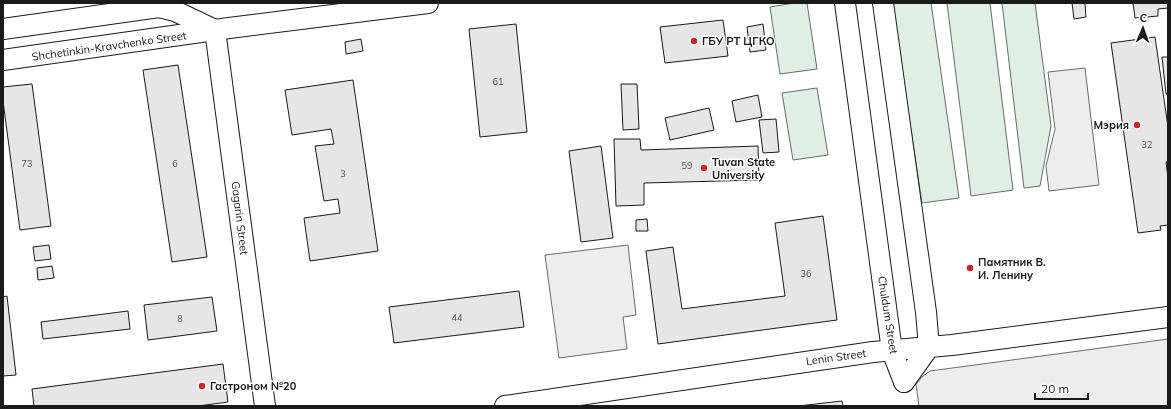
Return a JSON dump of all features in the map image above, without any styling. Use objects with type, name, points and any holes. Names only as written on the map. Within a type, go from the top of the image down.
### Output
[{"type":"street","name":"Shchetinkin-Kravchenko Street","points":[[3,60],[215,30],[428,3]]},
{"type":"street","name":"Chuldum Street","points":[[845,3],[892,350],[904,382],[929,347]]},
{"type":"street","points":[[882,3],[926,312],[929,347]]},
{"type":"street","name":"Shchetinkin-Kravchenko Street","points":[[3,29],[159,8],[175,11],[215,30]]},
{"type":"street","name":"Gagarin Street","points":[[215,30],[265,406]]},
{"type":"street","name":"Lenin Street","points":[[505,406],[873,352],[952,345],[1168,318]]},
{"type":"green space","points":[[794,3],[807,3],[817,69],[780,74],[770,7]]},
{"type":"green space","points":[[892,3],[931,3],[959,198],[922,203]]},
{"type":"green space","points":[[947,3],[990,3],[1013,190],[971,196]]},
{"type":"green space","points":[[1002,3],[1035,3],[1051,126],[1040,186],[1024,188]]},
{"type":"green space","points":[[817,88],[828,155],[793,160],[782,93]]},
{"type":"shaded area","points":[[1085,68],[1099,185],[1049,191],[1046,166],[1055,129],[1048,72]]},
{"type":"shaded area","points":[[628,245],[636,315],[623,317],[627,349],[559,358],[545,255]]},
{"type":"shaded area","points":[[1168,339],[1168,406],[919,406],[916,384],[930,371]]},
{"type":"building","points":[[1072,3],[1085,3],[1086,17],[1074,19]]},
{"type":"building","points":[[1133,3],[1168,3],[1168,8],[1158,9],[1158,16],[1135,18]]},
{"type":"building","name":"ГБУ РТ ЦГКО","points":[[723,20],[728,56],[665,63],[660,27]]},
{"type":"building","points":[[516,24],[527,132],[480,137],[469,29]]},
{"type":"building","points":[[763,24],[766,50],[750,52],[747,27]]},
{"type":"building","points":[[1155,37],[1168,127],[1168,162],[1166,162],[1168,178],[1168,225],[1160,226],[1161,230],[1138,233],[1111,43]]},
{"type":"building","points":[[361,39],[363,51],[346,54],[345,42]]},
{"type":"building","points":[[1162,57],[1168,57],[1168,94],[1166,94]]},
{"type":"building","points":[[178,65],[207,257],[172,262],[143,70]]},
{"type":"building","points":[[353,80],[378,251],[310,261],[304,218],[340,213],[338,199],[324,201],[315,146],[334,144],[331,129],[292,135],[285,90]]},
{"type":"building","points":[[32,84],[51,226],[20,230],[3,101],[3,87]]},
{"type":"building","points":[[621,84],[637,84],[639,129],[623,130]]},
{"type":"building","points":[[758,95],[762,117],[736,122],[732,101]]},
{"type":"building","points":[[709,108],[714,130],[670,140],[665,118]]},
{"type":"building","points":[[776,119],[779,152],[763,153],[759,120]]},
{"type":"building","points":[[614,139],[640,139],[641,150],[758,146],[759,180],[644,183],[644,205],[616,206]]},
{"type":"building","points":[[601,146],[613,238],[581,242],[569,151]]},
{"type":"building","points":[[823,216],[837,320],[658,344],[646,251],[673,247],[682,309],[785,296],[775,223]]},
{"type":"building","points":[[647,219],[648,231],[636,231],[636,220]]},
{"type":"building","points":[[49,245],[51,259],[35,261],[33,247]]},
{"type":"building","points":[[52,266],[54,278],[38,280],[37,268]]},
{"type":"building","points":[[519,291],[524,327],[394,343],[389,307]]},
{"type":"building","points":[[7,296],[16,375],[3,376],[3,297]]},
{"type":"building","points":[[212,297],[217,331],[148,340],[144,305]]},
{"type":"building","points":[[128,311],[130,329],[43,339],[41,322]]},
{"type":"building","points":[[223,364],[228,402],[198,406],[34,406],[32,389]]},
{"type":"building","points":[[842,401],[843,406],[798,406]]},
{"type":"place","name":"ГБУ РТ ЦГКО","points":[[694,41]]},
{"type":"place","name":"Мэрия","points":[[1137,125]]},
{"type":"place","name":"Tuvan State University","points":[[704,168]]},
{"type":"place","name":"Памятник В. И. Ленину","points":[[970,268]]},
{"type":"place","name":"Гастроном №20","points":[[202,386]]}]
